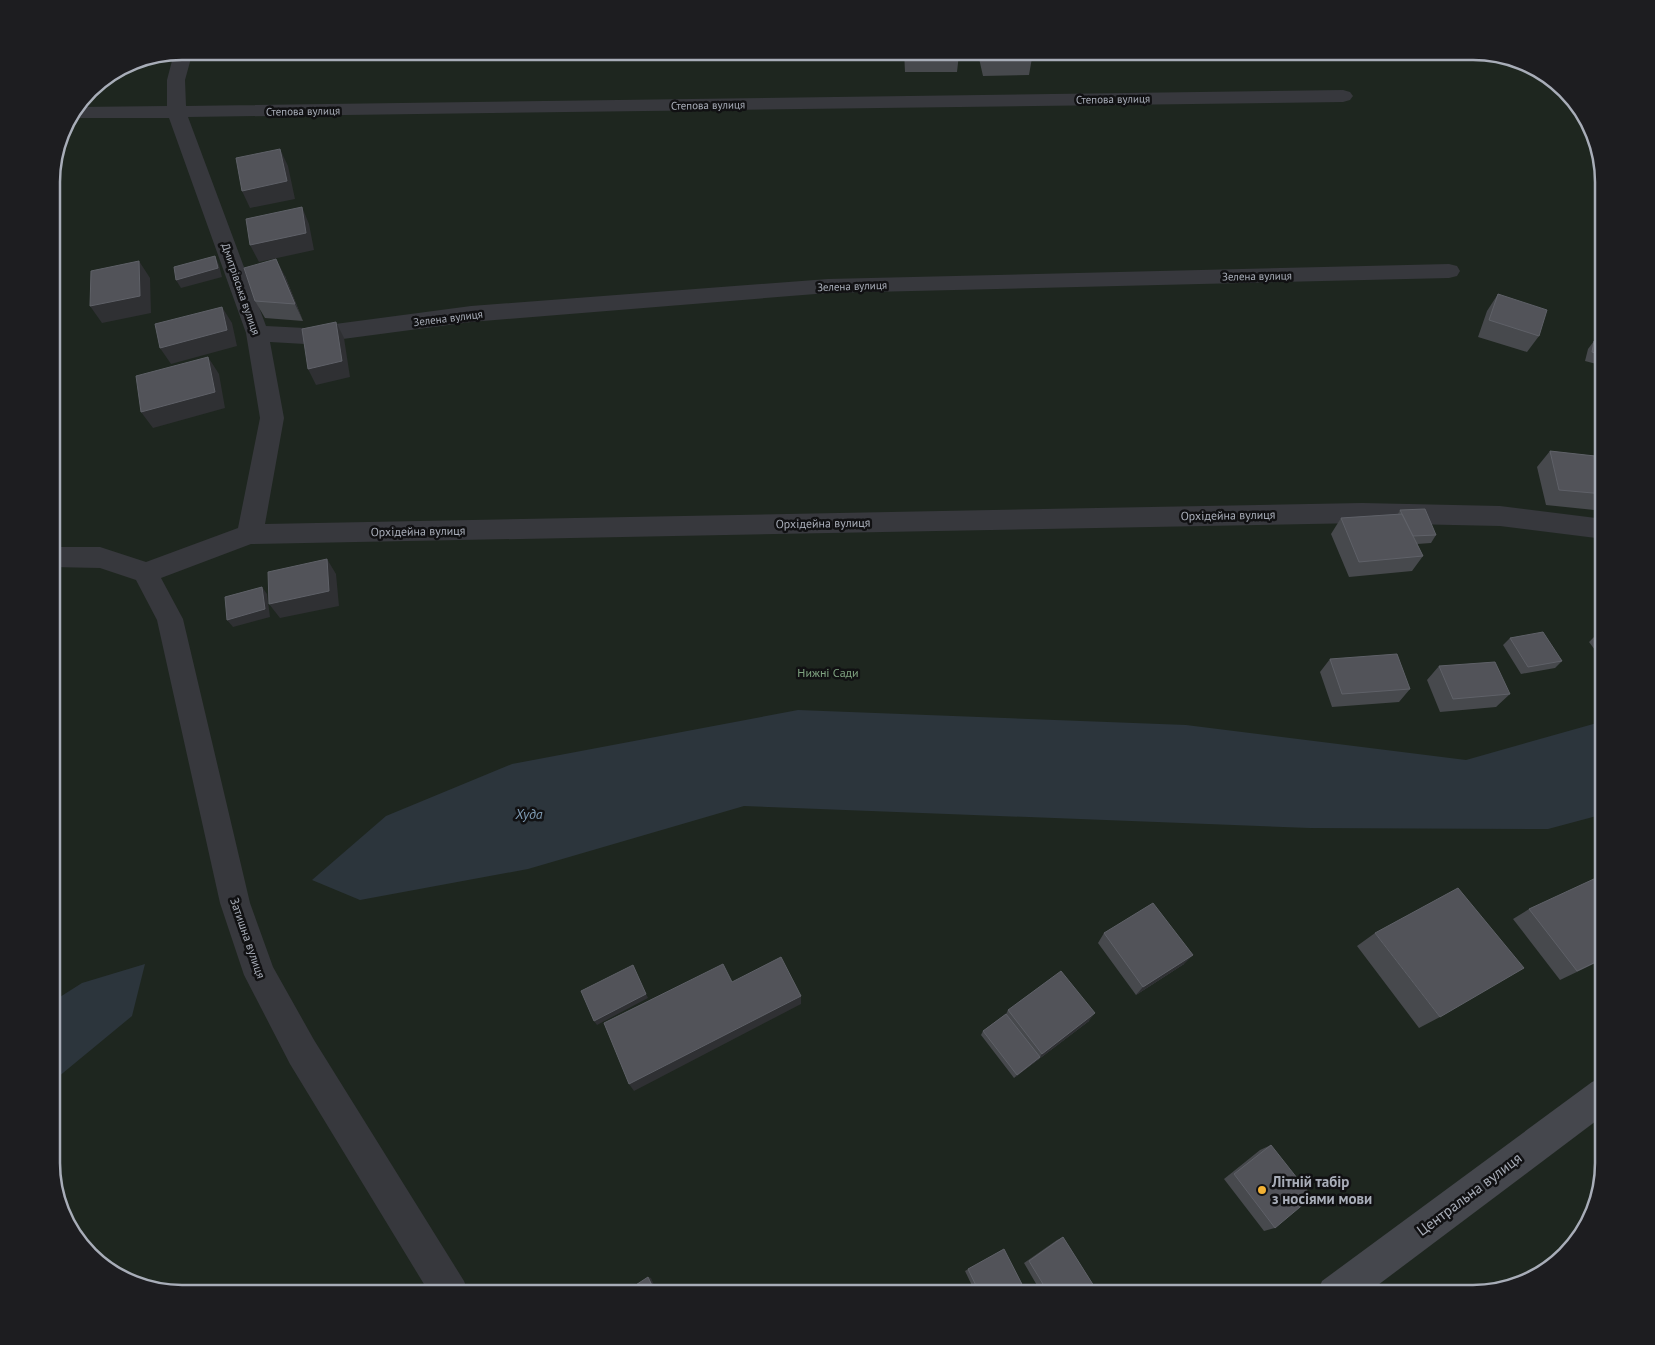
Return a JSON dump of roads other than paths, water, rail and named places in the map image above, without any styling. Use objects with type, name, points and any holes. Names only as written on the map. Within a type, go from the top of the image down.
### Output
[{"type":"street","name":"Дмитрівська вулиця","points":[[182,60],[176,80],[177,113],[257,333],[272,418],[250,534]]},
{"type":"street","name":"Степова вулиця","points":[[81,114],[1343,96]]},
{"type":"street","name":"Зелена вулиця","points":[[257,333],[305,336],[471,314],[828,286],[1449,271]]},
{"type":"street","name":"Орхідейна вулиця","points":[[145,573],[250,534],[1362,513],[1500,516],[1595,529]]},
{"type":"street","points":[[60,556],[84,554],[117,560],[145,573]]},
{"type":"street","name":"Затишна вулиця","points":[[145,573],[170,619],[235,903],[260,974],[302,1052],[446,1285]]},
{"type":"street","name":"Центральна вулиця","points":[[1347,1285],[1595,1101]]},
{"type":"water","name":"Худа","points":[[798,710],[1186,725],[1466,760],[1595,724],[1595,816],[1548,829],[1310,828],[744,806],[528,869],[360,900],[312,880],[386,816],[512,764]]},
{"type":"water","points":[[145,964],[132,1016],[60,1075],[60,997],[82,983]]},
{"type":"place","name":"Літній табір з носіями мови","points":[[1262,1190]]},
{"type":"park label","name":"Нижні Сади","points":[[828,672]]}]
